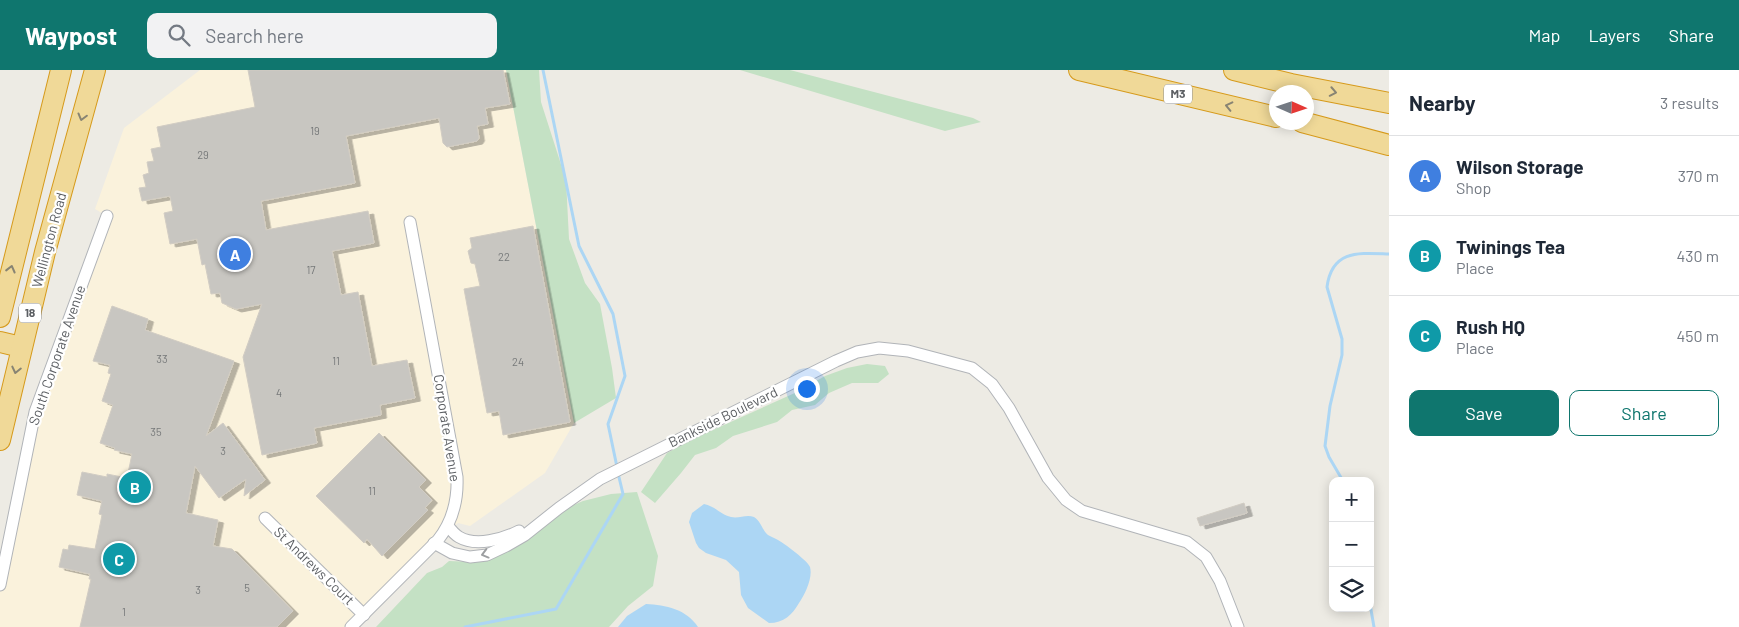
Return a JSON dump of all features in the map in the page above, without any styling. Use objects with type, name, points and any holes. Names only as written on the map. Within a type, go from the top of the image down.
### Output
[{"type":"highway","name":"Wellington Road","points":[[0,317],[61,70]]},
{"type":"highway","name":"Wellington Road","points":[[0,440],[45,252],[95,70]]},
{"type":"highway","name":"M3","points":[[1079,70],[1269,115]]},
{"type":"highway","points":[[1234,70],[1292,84],[1389,103]]},
{"type":"highway","points":[[1314,125],[1389,145]]},
{"type":"highway","points":[[0,342],[21,347]]},
{"type":"street","name":"South Corporate Avenue","points":[[0,585],[35,412],[107,216]]},
{"type":"street","name":"Corporate Avenue","points":[[351,627],[434,543],[448,526],[455,506],[457,476],[410,222]]},
{"type":"street","name":"Bankside Boulevard","points":[[434,543],[452,553],[470,557],[487,554],[519,538],[600,479],[836,361],[857,352],[879,348],[908,351],[972,368],[992,384],[1009,408],[1048,478],[1066,500],[1082,511],[1187,542],[1206,557],[1220,581],[1238,627]]},
{"type":"street","name":"St Andrews Court","points":[[265,518],[364,615]]},
{"type":"street","name":"Bankside Boulevard","points":[[448,526],[460,538],[485,541],[508,536],[542,522]]},
{"type":"shaded area","points":[[200,70],[506,70],[574,423],[545,473],[470,526],[458,523],[438,540],[351,627],[0,627],[0,585],[33,420],[107,216],[95,209],[124,128]]},
{"type":"green space","points":[[506,70],[539,70],[541,102],[566,180],[569,239],[585,283],[600,304],[616,398],[574,423]]},
{"type":"green space","points":[[740,70],[790,70],[973,118],[981,122],[945,131]]},
{"type":"green space","points":[[867,364],[885,366],[889,374],[878,383],[852,383],[829,393],[815,405],[792,410],[777,422],[733,436],[716,448],[695,455],[655,503],[641,492],[667,453],[695,438],[797,392],[825,376],[847,368]]},
{"type":"green space","points":[[637,492],[658,556],[653,586],[628,606],[609,627],[376,627],[427,573],[442,567],[449,561],[474,562],[493,558],[525,540],[569,507],[583,501],[611,494]]},
{"type":"water","points":[[704,504],[731,517],[754,517],[768,535],[786,545],[808,564],[811,571],[808,586],[804,595],[787,618],[779,622],[769,623],[748,608],[741,595],[739,572],[726,560],[706,553],[699,548],[689,522],[692,513]]},
{"type":"water","points":[[646,604],[661,605],[682,612],[698,627],[618,627],[627,616]]},
{"type":"building","points":[[248,70],[503,70],[510,104],[485,108],[488,124],[477,126],[479,138],[477,141],[447,147],[443,143],[439,118],[346,136],[355,183],[261,201],[266,230],[368,211],[374,243],[332,251],[341,295],[358,292],[372,366],[407,360],[415,398],[380,405],[381,415],[314,428],[317,443],[262,455],[243,357],[262,304],[236,309],[222,303],[220,293],[211,294],[205,264],[202,265],[197,239],[170,244],[164,213],[173,211],[170,196],[142,201],[139,188],[146,187],[143,175],[149,173],[147,162],[154,161],[151,149],[161,147],[157,127],[255,107]]},
{"type":"building","points":[[533,226],[570,422],[503,435],[499,411],[487,413],[464,289],[480,286],[475,264],[471,263],[468,251],[472,248],[470,238]]},
{"type":"building","points":[[112,306],[148,319],[145,330],[234,361],[206,436],[223,423],[265,480],[244,496],[246,479],[219,498],[195,466],[186,513],[218,520],[213,546],[232,549],[293,611],[277,627],[80,627],[91,579],[89,579],[90,574],[59,567],[63,549],[68,550],[69,545],[95,549],[102,515],[99,514],[102,501],[77,495],[82,472],[107,477],[107,474],[127,478],[132,454],[114,450],[115,448],[100,443],[113,405],[102,401],[111,374],[108,373],[110,365],[93,361]]},
{"type":"building","points":[[379,433],[426,480],[419,487],[432,500],[425,508],[428,510],[382,556],[367,539],[364,543],[316,496]]},
{"type":"building","points":[[1244,503],[1247,513],[1200,526],[1197,518]]},
{"type":"waterway","points":[[543,70],[579,246],[613,314],[625,376],[608,424],[617,467]]},
{"type":"waterway","points":[[1341,477],[1325,446],[1330,406],[1342,355],[1342,339],[1327,287],[1330,275],[1341,260],[1358,254],[1389,254]]},
{"type":"waterway","points":[[465,627],[556,609],[623,494],[618,473]]},
{"type":"waterway","points":[[1371,612],[1374,627]]},
{"type":"place","name":"Wilson Storage","points":[[235,254]]},
{"type":"place","name":"Twinings Tea","points":[[135,487]]},
{"type":"place","name":"Rush HQ","points":[[119,559]]}]
